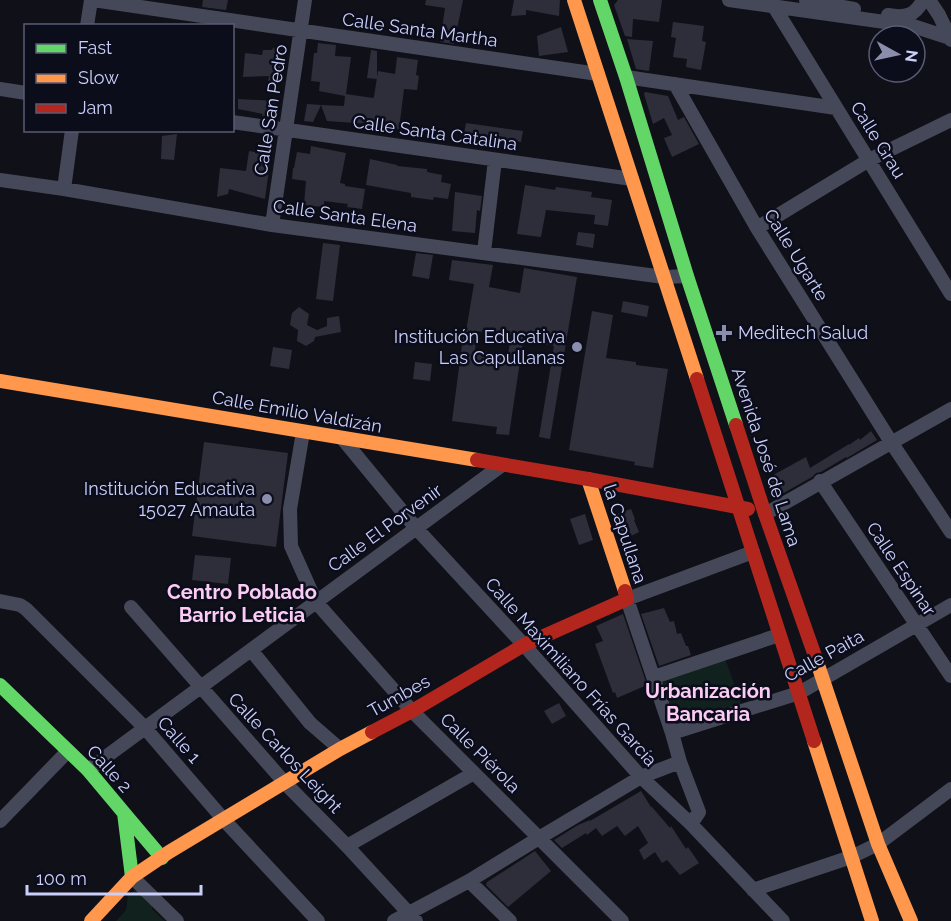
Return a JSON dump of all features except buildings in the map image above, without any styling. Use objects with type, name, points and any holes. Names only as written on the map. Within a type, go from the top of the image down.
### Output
[{"type":"main road","points":[[574,0],[872,921]]},
{"type":"main road","name":"Avenida José de Lama","points":[[600,0],[765,514],[878,844],[911,921]]},
{"type":"main road","name":"Calle Emilio Valdizán","points":[[0,381],[588,479],[737,506],[765,514]]},
{"type":"main road","name":"la Capullana","points":[[588,479],[627,599]]},
{"type":"main road","name":"Tumbes","points":[[91,921],[132,877],[340,749],[412,711],[524,645],[627,599]]},
{"type":"main road","name":"Calle 2","points":[[0,686],[88,770],[124,813],[132,877]]},
{"type":"main road","points":[[124,813],[162,858]]},
{"type":"street","points":[[87,24],[92,0]]},
{"type":"street","name":"Calle Santa Martha","points":[[92,0],[598,75]]},
{"type":"street","name":"Calle San Pedro","points":[[272,225],[305,0]]},
{"type":"street","points":[[729,0],[772,3],[913,26],[950,39]]},
{"type":"street","points":[[806,0],[899,17],[909,15],[919,8],[923,0]]},
{"type":"street","points":[[929,0],[945,16],[950,39]]},
{"type":"street","name":"Calle Grau","points":[[772,3],[951,294]]},
{"type":"street","points":[[626,77],[836,108]]},
{"type":"street","name":"Calle Ugarte","points":[[675,84],[758,228],[891,442],[951,531]]},
{"type":"street","points":[[0,89],[24,93]]},
{"type":"street","points":[[758,228],[869,160],[951,120]]},
{"type":"street","name":"Calle Santa Catalina","points":[[234,122],[632,179]]},
{"type":"street","points":[[64,189],[72,132]]},
{"type":"street","points":[[484,252],[495,160]]},
{"type":"street","name":"Calle Santa Elena","points":[[0,180],[272,225],[664,277],[687,276]]},
{"type":"street","points":[[765,514],[951,409]]},
{"type":"street","name":"Calle Piérola","points":[[303,432],[290,509],[291,546],[316,602],[412,711],[622,921]]},
{"type":"street","name":"Calle Maximiliano Frías García","points":[[342,438],[416,528],[641,777],[691,824],[777,919]]},
{"type":"street","name":"Calle El Porvenir","points":[[88,770],[502,465]]},
{"type":"street","name":"Calle Espinar","points":[[820,482],[951,676]]},
{"type":"street","name":"Tumbes","points":[[627,599],[753,552]]},
{"type":"street","points":[[627,599],[680,762],[699,812],[691,824]]},
{"type":"street","name":"Calle 1","points":[[0,601],[20,605],[26,609],[145,728],[224,820],[318,921]]},
{"type":"street","name":"Calle Paita","points":[[672,733],[799,693],[951,605]]},
{"type":"street","name":"Calle Carlos Leight","points":[[131,607],[285,783],[412,917]]},
{"type":"street","points":[[654,677],[779,634]]},
{"type":"street","points":[[251,650],[310,723],[340,749]]},
{"type":"street","points":[[0,821],[68,751]]},
{"type":"street","points":[[394,921],[412,917],[641,777],[680,762]]},
{"type":"street","points":[[347,846],[474,773]]},
{"type":"street","points":[[753,890],[851,857],[878,844],[951,789]]},
{"type":"street","points":[[132,877],[177,921]]},
{"type":"street","points":[[469,881],[510,921]]},
{"type":"green space","points":[[724,655],[742,706],[678,728],[661,677]]},
{"type":"green space","points":[[136,889],[153,900],[152,909],[165,921],[116,921],[126,910],[128,895]]},
{"type":"traffic: fast","points":[[600,0],[736,425]]},
{"type":"traffic: fast","points":[[0,685],[88,770],[124,813],[132,877]]},
{"type":"traffic: fast","points":[[124,813],[162,858]]},
{"type":"traffic: slow","points":[[574,0],[697,379]]},
{"type":"traffic: slow","points":[[0,381],[477,460]]},
{"type":"traffic: slow","points":[[588,479],[625,591]]},
{"type":"traffic: slow","points":[[815,656],[878,844],[911,921]]},
{"type":"traffic: slow","points":[[91,921],[132,877],[169,852],[372,732]]},
{"type":"traffic: slow","points":[[814,741],[872,921]]},
{"type":"traffic: jam","points":[[697,379],[814,741]]},
{"type":"traffic: jam","points":[[736,425],[815,656]]},
{"type":"traffic: jam","points":[[477,460],[748,509]]},
{"type":"traffic: jam","points":[[372,732],[524,645],[627,599],[625,591]]},
{"type":"place","name":"Meditech Salud","points":[[724,333]]},
{"type":"place","name":"Institución Educativa Las Capullanas","points":[[577,347]]},
{"type":"place","name":"Institución Educativa 15027 Amauta","points":[[267,499]]},
{"type":"district","name":"Centro Poblado Barrio Leticia","points":[[242,604]]},
{"type":"district","name":"Urbanización Bancaria","points":[[708,702]]}]
